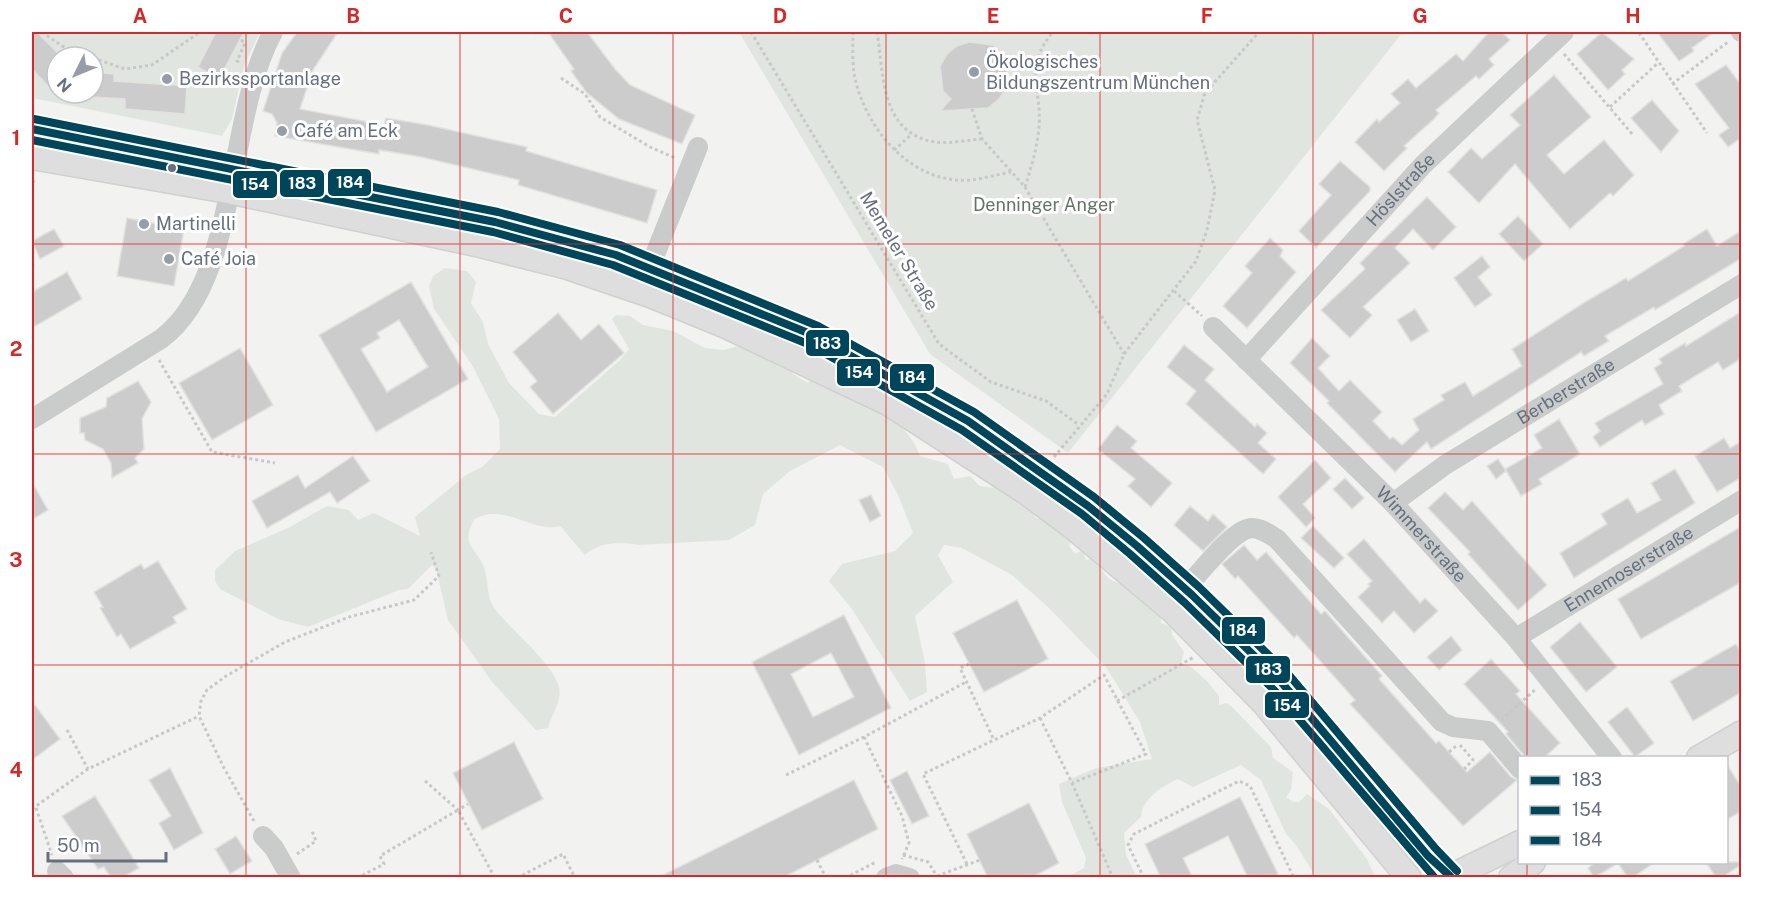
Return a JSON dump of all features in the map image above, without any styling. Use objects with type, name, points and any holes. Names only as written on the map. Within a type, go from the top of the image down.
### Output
[{"type":"main road","points":[[32,129],[204,162],[230,181],[564,266],[650,295],[804,361],[888,404],[1026,492],[1118,564],[1209,646],[1263,702],[1408,878]]},
{"type":"main road","points":[[32,168],[230,181],[423,205],[616,255],[813,335],[968,421],[1089,506],[1185,589],[1282,683],[1428,856],[1450,877],[1518,844]]},
{"type":"main road","points":[[1702,756],[1742,733]]},
{"type":"main road","points":[[1511,878],[1530,864]]},
{"type":"street","points":[[32,419],[175,328],[205,284],[214,258],[256,70],[273,32]]},
{"type":"street","name":"Höslstraße","points":[[1246,360],[1424,165],[1559,36]]},
{"type":"street","points":[[650,267],[694,156]]},
{"type":"street","name":"Berberstraße","points":[[1394,503],[1445,465],[1742,284]]},
{"type":"street","name":"Wimmerstraße","points":[[1213,327],[1394,503],[1516,638],[1610,756]]},
{"type":"street","name":"Ennemoserstraße","points":[[1516,638],[1742,500]]},
{"type":"street","points":[[1185,589],[1235,535],[1254,528],[1265,531],[1277,539],[1442,722],[1453,727],[1488,731],[1518,767]]},
{"type":"street","points":[[263,836],[293,870]]},
{"type":"path","points":[[42,32],[61,45]]},
{"type":"path","points":[[105,63],[125,69],[152,65],[200,32]]},
{"type":"path","name":"Memeler Straße","points":[[751,32],[939,344],[991,382],[1046,401],[1079,425]]},
{"type":"path","points":[[853,32],[854,73],[868,115],[894,150],[924,172],[958,180],[1011,172]]},
{"type":"path","points":[[877,32],[880,69],[886,96],[897,117],[912,134],[936,142],[982,139]]},
{"type":"path","points":[[1025,187],[1032,166],[1039,127],[1034,67],[1042,45],[1053,32]]},
{"type":"path","points":[[1042,473],[1079,425],[1107,394],[1124,354],[1196,261],[1208,230],[1215,190],[1197,120],[1205,93],[1259,32]]},
{"type":"path","points":[[1672,84],[1741,32]]},
{"type":"path","points":[[1639,33],[1707,133]]},
{"type":"path","points":[[1559,36],[1633,135]]},
{"type":"path","points":[[237,60],[246,43],[241,40]]},
{"type":"path","points":[[1610,107],[1658,63]]},
{"type":"path","points":[[561,78],[585,94],[600,117],[650,147],[694,156]]},
{"type":"path","points":[[972,109],[982,139],[1025,187],[1124,354]]},
{"type":"path","points":[[894,150],[912,134]]},
{"type":"path","points":[[32,168],[32,189]]},
{"type":"path","points":[[32,262],[34,267],[32,268]]},
{"type":"path","points":[[1174,291],[1213,327]]},
{"type":"path","points":[[151,345],[212,452],[274,463]]},
{"type":"path","points":[[263,836],[224,768],[199,716],[201,701],[207,690],[226,676],[285,642],[349,617],[414,600],[439,576],[431,552]]},
{"type":"path","points":[[1117,701],[1183,664],[1209,646]]},
{"type":"path","points":[[969,664],[960,668],[994,740]]},
{"type":"path","points":[[967,864],[923,774],[1040,718],[1104,675],[1146,754],[1072,783]]},
{"type":"path","points":[[1488,731],[1548,678]]},
{"type":"path","points":[[786,775],[864,737],[966,682]]},
{"type":"path","points":[[61,874],[34,809],[88,770],[199,716]]},
{"type":"path","points":[[1040,718],[1072,783],[1113,878]]},
{"type":"path","points":[[67,729],[88,770]]},
{"type":"path","points":[[864,737],[902,816],[909,843],[900,876]]},
{"type":"path","points":[[1459,744],[1473,760],[1465,768],[1468,771]]},
{"type":"path","points":[[425,781],[458,810],[495,878]]},
{"type":"path","points":[[1144,878],[1128,845],[1134,834],[1239,781],[1250,786],[1294,878]]},
{"type":"path","points":[[357,878],[384,864],[380,856],[468,804]]},
{"type":"path","points":[[293,870],[298,852],[316,841],[312,831]]},
{"type":"path","points":[[517,878],[563,854],[575,878]]},
{"type":"path","points":[[904,855],[928,862],[938,877],[980,860]]},
{"type":"path","points":[[817,860],[826,878]]},
{"type":"green space","name":"Bezirkssportanlage","points":[[32,32],[260,32],[244,66],[232,119],[222,136],[67,105],[105,105],[105,45],[45,45],[45,101],[32,98]]},
{"type":"green space","name":"Denninger Anger","points":[[739,32],[1403,32],[1068,453],[930,354]]},
{"type":"green space","points":[[445,268],[467,271],[476,282],[471,303],[483,322],[488,344],[509,383],[539,414],[555,417],[621,359],[629,349],[612,319],[616,315],[630,316],[643,325],[673,331],[705,348],[724,350],[746,346],[755,349],[808,383],[813,378],[890,417],[913,441],[920,456],[948,464],[954,479],[970,476],[980,486],[1010,490],[1026,502],[1036,518],[1046,519],[1059,527],[1059,532],[1065,532],[1073,538],[1069,546],[1075,554],[1083,550],[1086,560],[1094,557],[1108,578],[1131,588],[1135,596],[1139,593],[1160,613],[1161,623],[1171,627],[1172,635],[1184,652],[1181,663],[1190,666],[1207,681],[1219,696],[1219,705],[1226,703],[1231,706],[1271,747],[1273,758],[1293,772],[1291,790],[1286,797],[1293,802],[1299,802],[1307,794],[1329,809],[1367,859],[1375,877],[1316,877],[1296,845],[1286,834],[1261,780],[1241,765],[1193,787],[1178,779],[1149,798],[1141,817],[1124,833],[1126,855],[1137,877],[1068,877],[1084,868],[1086,858],[1062,802],[1059,784],[1096,768],[1152,759],[1140,722],[1106,667],[1048,607],[1012,575],[962,548],[944,545],[938,555],[953,582],[915,616],[925,663],[927,692],[910,701],[852,609],[829,581],[842,564],[895,551],[913,533],[898,495],[883,467],[840,445],[790,471],[763,494],[755,525],[729,540],[638,545],[610,544],[597,547],[585,555],[560,526],[540,526],[496,514],[475,519],[469,534],[470,544],[485,570],[492,604],[541,658],[556,679],[560,693],[548,728],[536,730],[493,683],[448,620],[436,569],[432,565],[408,589],[399,590],[308,627],[278,619],[220,589],[215,581],[215,570],[235,551],[288,528],[327,506],[349,510],[358,520],[374,513],[420,536],[415,517],[466,475],[482,467],[500,449],[499,419],[472,365],[434,309],[429,286],[433,276]]},
{"type":"building","points":[[32,32],[37,32],[50,45],[45,45],[45,83],[32,69]]},
{"type":"building","points":[[216,32],[244,32],[219,79],[198,67]]},
{"type":"building","points":[[297,32],[338,32],[313,70],[300,109],[384,125],[386,118],[428,125],[527,147],[526,151],[657,190],[647,223],[518,185],[519,180],[421,157],[379,150],[379,154],[275,136],[277,123],[272,114],[263,111],[282,53]]},
{"type":"building","points":[[548,32],[587,32],[630,85],[695,115],[682,144],[619,119],[586,92],[571,71],[574,69]]},
{"type":"building","points":[[1489,32],[1502,32],[1510,40],[1489,59],[1494,65],[1479,79],[1476,76],[1436,110],[1439,113],[1434,119],[1404,146],[1407,148],[1384,171],[1355,142],[1377,119],[1379,122],[1400,103],[1391,94],[1408,79],[1416,88],[1456,54],[1463,61]]},
{"type":"building","points":[[1602,32],[1634,59],[1622,70],[1625,74],[1608,90],[1577,54]]},
{"type":"building","points":[[1657,32],[1714,32],[1692,48],[1694,51],[1679,61]]},
{"type":"building","name":"Ökologisches Bildungszentrum München","points":[[969,42],[993,45],[1004,54],[1009,83],[1000,98],[988,108],[940,111],[951,99],[943,91],[940,66],[947,54],[957,46]]},
{"type":"building","points":[[1726,65],[1742,86],[1742,144],[1738,140],[1728,147],[1719,135],[1729,128],[1695,84]]},
{"type":"building","points":[[105,73],[114,74],[114,81],[187,86],[185,114],[125,109],[125,99],[105,98]]},
{"type":"building","points":[[1554,75],[1591,117],[1547,155],[1564,174],[1604,140],[1634,175],[1613,196],[1610,193],[1570,229],[1515,164],[1479,203],[1448,172],[1471,148],[1482,159],[1520,125],[1510,115]]},
{"type":"building","points":[[1652,100],[1679,131],[1661,152],[1631,118]]},
{"type":"building","points":[[1340,161],[1370,187],[1370,191],[1316,248],[1299,231],[1331,195],[1319,184]]},
{"type":"building","points":[[1427,197],[1456,227],[1433,250],[1413,229],[1395,248],[1410,263],[1363,307],[1372,315],[1350,338],[1321,310],[1365,269],[1360,263]]},
{"type":"building","points":[[1518,216],[1543,244],[1524,261],[1499,234]]},
{"type":"building","points":[[127,218],[184,229],[174,286],[117,276]]},
{"type":"building","points":[[54,229],[64,246],[40,259],[32,241]]},
{"type":"building","points":[[1707,229],[1717,246],[1742,230],[1742,258],[1655,310],[1654,307],[1605,336],[1609,341],[1584,356],[1581,352],[1431,449],[1427,442],[1395,472],[1290,363],[1312,338],[1330,356],[1318,368],[1339,391],[1350,380],[1382,412],[1373,421],[1390,439],[1393,437],[1402,445],[1419,430],[1413,419],[1444,400],[1441,395],[1465,382],[1473,396],[1522,366],[1512,349],[1585,302],[1626,278],[1628,281]]},
{"type":"building","points":[[1270,238],[1283,250],[1280,256],[1296,272],[1247,328],[1223,306],[1252,273],[1245,266]]},
{"type":"building","points":[[1482,256],[1490,267],[1478,277],[1492,295],[1475,307],[1454,278]]},
{"type":"building","points":[[67,272],[82,299],[32,328],[32,292]]},
{"type":"building","points":[[411,282],[468,379],[376,432],[319,335]],"holes":[[[399,320],[428,367],[387,392],[361,349],[380,338],[377,333]]]},
{"type":"building","points":[[1415,309],[1429,331],[1411,342],[1397,320]]},
{"type":"building","points":[[1742,311],[1742,358],[1723,370],[1718,362],[1679,386],[1682,391],[1659,405],[1664,414],[1645,425],[1642,420],[1600,447],[1593,437],[1600,431],[1595,423],[1663,384],[1654,368],[1662,363],[1659,359],[1685,343],[1686,346]]},
{"type":"building","points":[[558,313],[581,340],[599,324],[624,353],[553,414],[530,387],[537,381],[513,352]]},
{"type":"building","points":[[1184,345],[1214,369],[1205,380],[1255,427],[1257,424],[1267,433],[1258,443],[1276,459],[1263,474],[1186,404],[1196,391],[1167,367]]},
{"type":"building","points":[[240,348],[273,405],[212,440],[179,383]]},
{"type":"building","points":[[138,381],[151,402],[142,419],[144,449],[135,458],[138,463],[112,478],[111,463],[103,449],[85,440],[84,433],[80,433],[80,418],[106,407],[107,398]]},
{"type":"building","points":[[1559,419],[1580,454],[1539,479],[1542,484],[1521,496],[1505,469],[1542,448],[1534,435]]},
{"type":"building","points":[[1117,425],[1137,441],[1131,448],[1172,483],[1151,507],[1128,486],[1135,479],[1098,449]]},
{"type":"building","points":[[1724,438],[1730,448],[1742,441],[1742,477],[1717,492],[1695,456]]},
{"type":"building","points":[[353,456],[370,481],[337,503],[330,492],[267,528],[252,501],[298,475],[305,488]]},
{"type":"building","points":[[1498,459],[1506,471],[1496,479],[1487,466]]},
{"type":"building","points":[[1315,460],[1331,478],[1303,504],[1315,518],[1306,527],[1278,497]]},
{"type":"building","points":[[1675,469],[1695,503],[1574,578],[1560,553],[1607,524],[1601,514],[1628,498],[1637,513],[1661,500],[1651,483]]},
{"type":"building","points":[[1345,478],[1364,498],[1352,509],[1333,489]]},
{"type":"building","points":[[32,482],[48,510],[32,520]]},
{"type":"building","points":[[1445,492],[1463,510],[1472,501],[1547,585],[1518,610],[1468,554],[1470,552],[1428,508]]},
{"type":"building","points":[[871,495],[881,516],[870,522],[859,500]]},
{"type":"building","points":[[1190,506],[1208,521],[1213,514],[1227,527],[1203,551],[1174,525]]},
{"type":"building","points":[[1313,526],[1344,558],[1334,568],[1301,538]]},
{"type":"building","points":[[1742,526],[1742,582],[1641,639],[1618,599]]},
{"type":"building","points":[[1364,539],[1420,603],[1425,598],[1438,611],[1414,633],[1394,611],[1382,623],[1358,597],[1372,581],[1347,554]]},
{"type":"building","points":[[1244,545],[1257,560],[1266,552],[1321,614],[1325,611],[1382,676],[1379,679],[1436,743],[1439,741],[1467,772],[1490,752],[1511,777],[1517,780],[1463,826],[1350,704],[1355,700],[1297,635],[1294,638],[1238,576],[1235,579],[1222,564]]},
{"type":"building","points":[[158,561],[187,609],[173,617],[176,623],[130,649],[121,634],[117,637],[100,608],[103,607],[94,592],[141,564],[144,569]]},
{"type":"building","points":[[1017,600],[1048,659],[984,692],[953,633]]},
{"type":"building","points":[[844,615],[891,708],[799,755],[752,662]],"holes":[[[831,653],[854,697],[813,717],[791,674]]]},
{"type":"building","points":[[1580,622],[1617,667],[1586,692],[1550,647]]},
{"type":"building","points":[[1451,636],[1462,650],[1439,670],[1427,657]]},
{"type":"building","points":[[1736,644],[1742,653],[1742,692],[1693,721],[1670,681]]},
{"type":"building","points":[[1491,659],[1520,691],[1516,694],[1560,743],[1546,756],[1524,756],[1506,734],[1508,732],[1464,684]]},
{"type":"building","points":[[32,701],[60,739],[32,760]]},
{"type":"building","points":[[1627,707],[1654,743],[1634,756],[1608,722]]},
{"type":"building","points":[[514,742],[543,799],[482,830],[453,773]]},
{"type":"building","points":[[1728,766],[1742,788],[1742,811],[1728,819]]},
{"type":"building","points":[[170,768],[203,833],[174,850],[159,823],[171,816],[149,780]]},
{"type":"building","points":[[907,771],[929,816],[912,824],[890,780]]},
{"type":"building","points":[[854,780],[878,829],[782,878],[657,878]]},
{"type":"building","points":[[95,796],[139,868],[122,878],[111,878],[104,867],[98,869],[62,816]]},
{"type":"building","points":[[1240,797],[1280,878],[1248,878],[1228,836],[1183,858],[1193,878],[1161,878],[1145,844]]},
{"type":"building","points":[[1029,803],[1059,863],[1031,878],[988,878],[967,834]]},
{"type":"building","points":[[236,836],[252,861],[230,874],[215,849]]},
{"type":"building","points":[[1742,862],[1721,878],[1716,878],[1707,864]]},
{"type":"building","points":[[1593,864],[1616,864],[1594,878],[1588,868]]},
{"type":"building","points":[[1619,864],[1652,864],[1632,878],[1628,878]]},
{"type":"transit line","name":"184","points":[[34,119],[498,212],[620,245],[818,326],[974,412],[1094,497],[1144,538],[1199,587],[1289,675],[1457,871]]},
{"type":"transit line","name":"183","points":[[32,129],[495,222],[616,255],[813,335],[968,421],[1088,506],[1137,546],[1192,595],[1282,683],[1428,856],[1450,876]]},
{"type":"transit line","name":"154","points":[[32,140],[493,232],[613,265],[808,344],[962,430],[1082,514],[1130,554],[1185,603],[1274,690],[1435,878]]},
{"type":"place","name":"Ökologisches Bildungszentrum München","points":[[974,72]]},
{"type":"place","name":"Bezirkssportanlage","points":[[167,79]]},
{"type":"place","name":"Café am Eck","points":[[282,131]]},
{"type":"place","name":"Martinelli","points":[[144,224]]},
{"type":"place","name":"Café Joia","points":[[169,259]]}]
